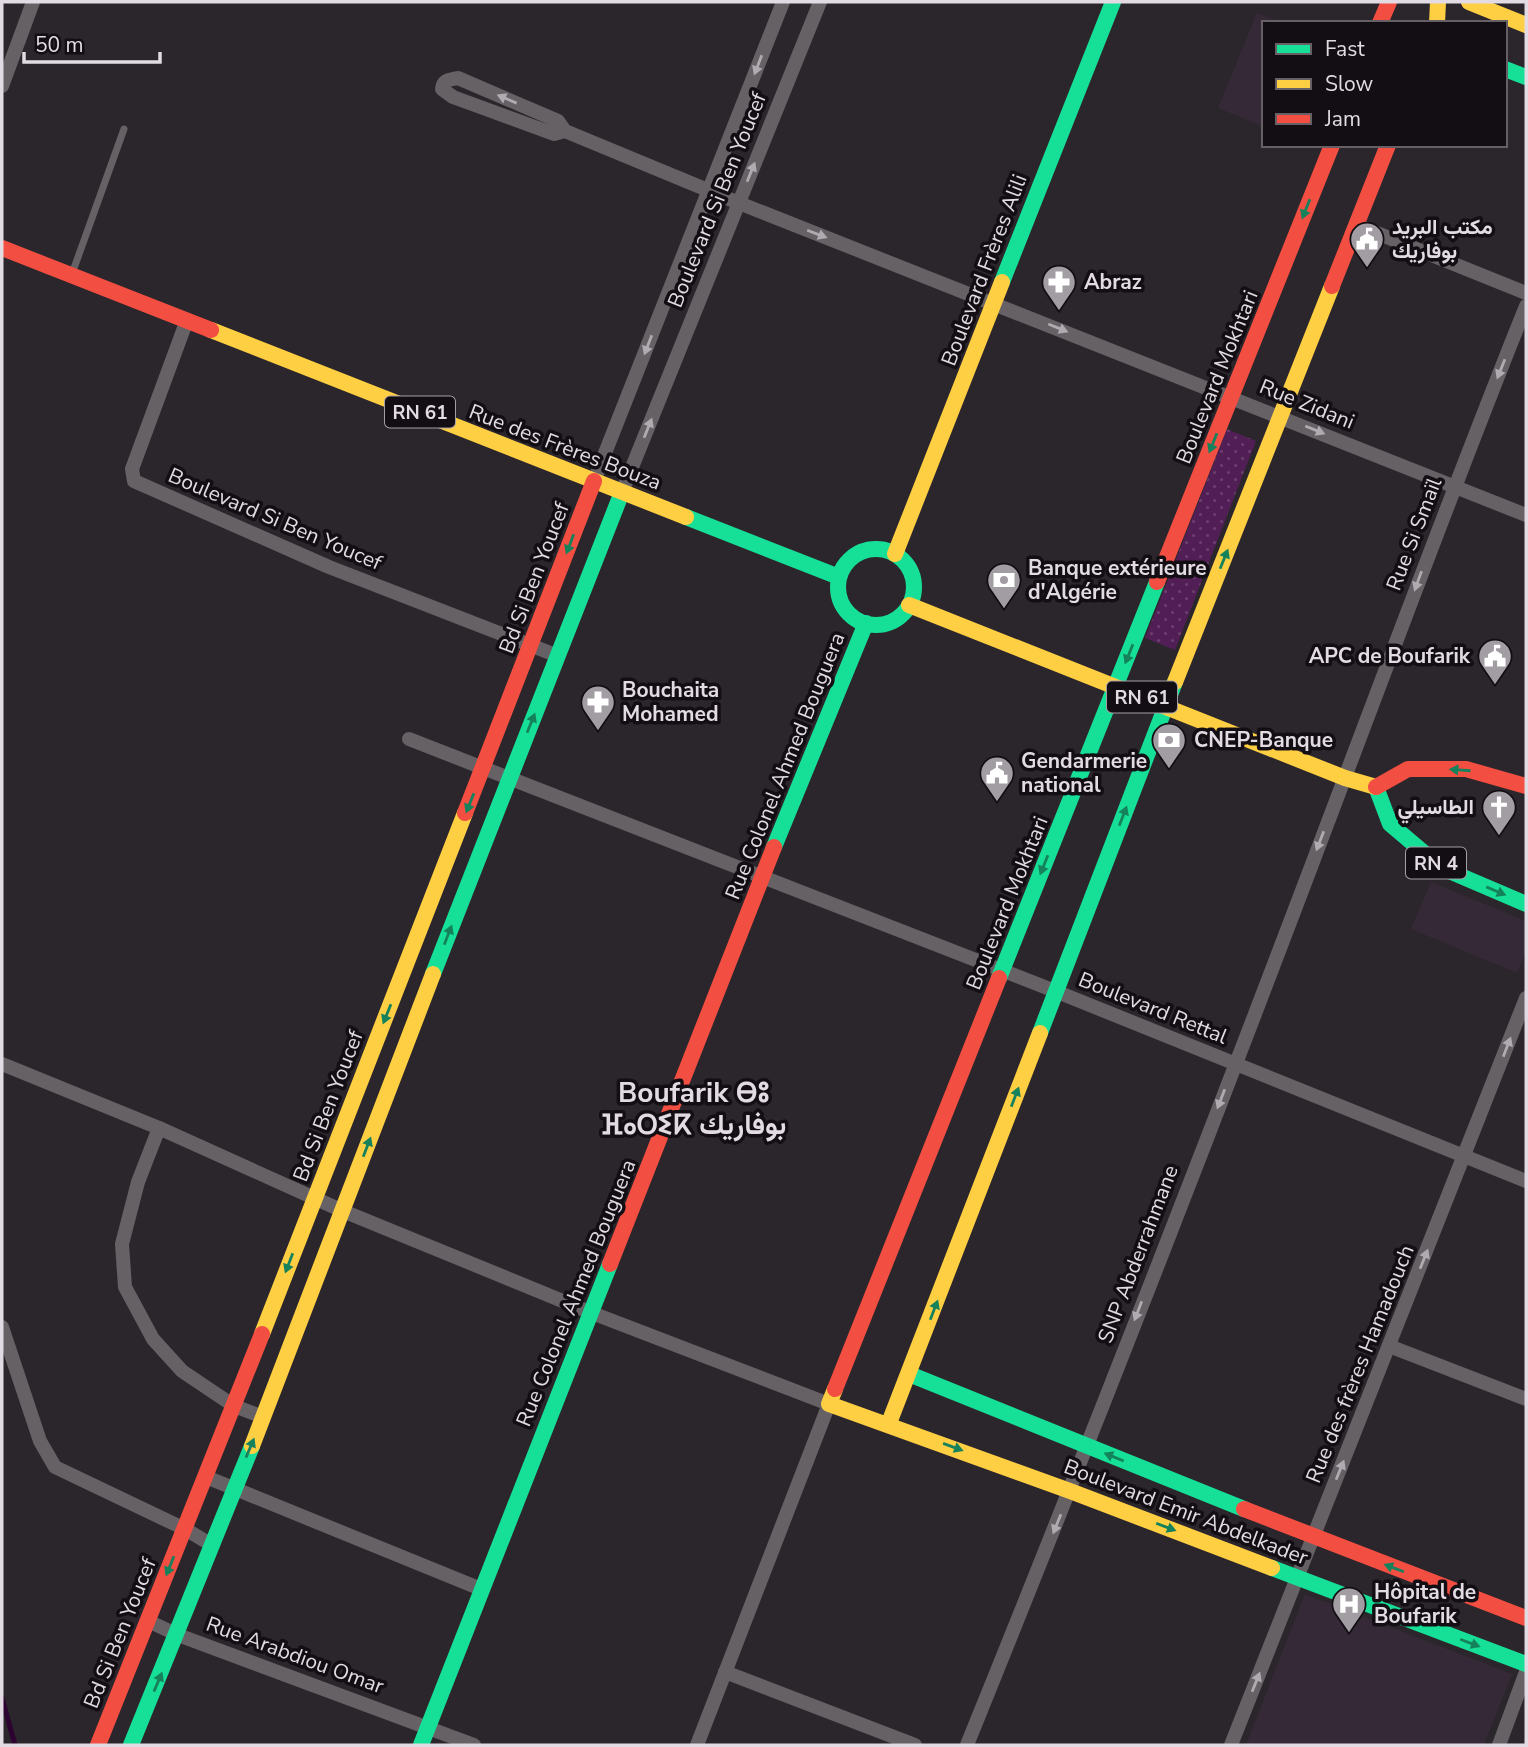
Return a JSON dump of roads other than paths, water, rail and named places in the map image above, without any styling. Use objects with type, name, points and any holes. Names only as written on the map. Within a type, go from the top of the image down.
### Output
[{"type":"street","points":[[2,86],[33,2]]},
{"type":"street","name":"Boulevard Si Ben Youcef","points":[[594,481],[783,2]]},
{"type":"street","name":"Boulevard Si Ben Youcef","points":[[622,492],[820,2]]},
{"type":"street","name":"Boulevard Frères Alili","points":[[895,554],[1113,2]]},
{"type":"street","points":[[1381,21],[1389,2]]},
{"type":"street","points":[[1438,2],[1438,21]]},
{"type":"street","points":[[1469,2],[1526,25]]},
{"type":"street","points":[[1507,70],[1526,77]]},
{"type":"street","points":[[458,78],[558,121],[565,131],[554,134],[453,97],[442,89],[442,84],[446,80],[458,78]]},
{"type":"street","name":"Rue Zidani","points":[[565,131],[739,203],[1526,515]]},
{"type":"street","name":"Boulevard Mokhtari","points":[[829,1404],[1331,147]]},
{"type":"street","points":[[889,1423],[1165,706],[1387,147]]},
{"type":"street","points":[[1357,225],[1526,293]]},
{"type":"street","name":"Rue des Frères Bouza","points":[[2,247],[839,577]]},
{"type":"street","name":"Rue Si Smaïl","points":[[1345,778],[1454,486],[1526,306]]},
{"type":"street","name":"Boulevard Si Ben Youcef","points":[[187,320],[132,469],[134,481],[329,567],[558,656]]},
{"type":"street","name":"Bd Si Ben Youcef","points":[[98,1745],[484,769],[594,481]]},
{"type":"street","points":[[131,1745],[178,1634],[622,492]]},
{"type":"street","points":[[882,549],[895,554],[911,571],[914,582],[909,605],[901,615],[878,625],[855,618],[841,600],[838,589],[839,577],[845,565],[855,555],[868,550],[882,549]]},
{"type":"street","name":"RN 61","points":[[909,605],[1345,778],[1377,786]]},
{"type":"street","name":"Rue Colonel Ahmed Bouguera","points":[[421,1745],[762,877],[866,623]]},
{"type":"street","name":"Boulevard Rettal","points":[[409,739],[1002,970],[1526,1181]]},
{"type":"street","points":[[1377,786],[1408,769],[1466,769],[1526,786]]},
{"type":"street","name":"SNP Abderrahmane","points":[[967,1745],[1070,1491],[1345,778]]},
{"type":"street","name":"RN 4","points":[[1377,786],[1390,824],[1442,868],[1526,904]]},
{"type":"street","name":"Rue des frères Hamadouch","points":[[1231,1745],[1526,998]]},
{"type":"street","points":[[373,1048],[400,1059]]},
{"type":"street","points":[[2,1064],[159,1128],[343,1211],[829,1404],[697,1745]]},
{"type":"street","points":[[159,1128],[138,1182],[122,1244],[125,1287],[153,1339],[181,1371],[234,1406],[263,1417]]},
{"type":"street","points":[[2,1327],[40,1441],[55,1467],[185,1529],[212,1545]]},
{"type":"street","points":[[1390,1346],[1526,1399]]},
{"type":"street","name":"Boulevard Emir Abdelkader","points":[[909,1374],[1314,1537],[1526,1618]]},
{"type":"street","name":"Boulevard Emir Abdelkader","points":[[829,1404],[889,1423],[1526,1664]]},
{"type":"street","points":[[206,1477],[481,1589]]},
{"type":"street","name":"Rue Arabdiou Omar","points":[[148,1620],[178,1634],[474,1745]]},
{"type":"street","points":[[725,1672],[915,1745]]},
{"type":"street","points":[[1499,1745],[1526,1672]]},
{"type":"lane","points":[[72,275],[124,129]]},
{"type":"waterway","points":[[2,1698],[15,1745]]},
{"type":"place","name":"مكتب البريد بوفاريك","points":[[1367,269]]},
{"type":"place","name":"Abraz","points":[[1059,312]]},
{"type":"place","name":"Banque extérieure d'Algérie","points":[[1004,610]]},
{"type":"place","name":"APC de Boufarik","points":[[1495,686]]},
{"type":"place","name":"Bouchaita Mohamed","points":[[598,732]]},
{"type":"place","name":"CNEP-Banque","points":[[1169,770]]},
{"type":"place","name":"Gendarmerie national","points":[[997,803]]},
{"type":"place","name":"الطاسيلي","points":[[1499,837]]},
{"type":"place","name":"Hôpital de Boufarik","points":[[1349,1634]]},
{"type":"district","name":"Boufarik ⴱⵓ ⴼⴰⵔⵉⴽ بوفاريك","points":[[694,1108]]}]
